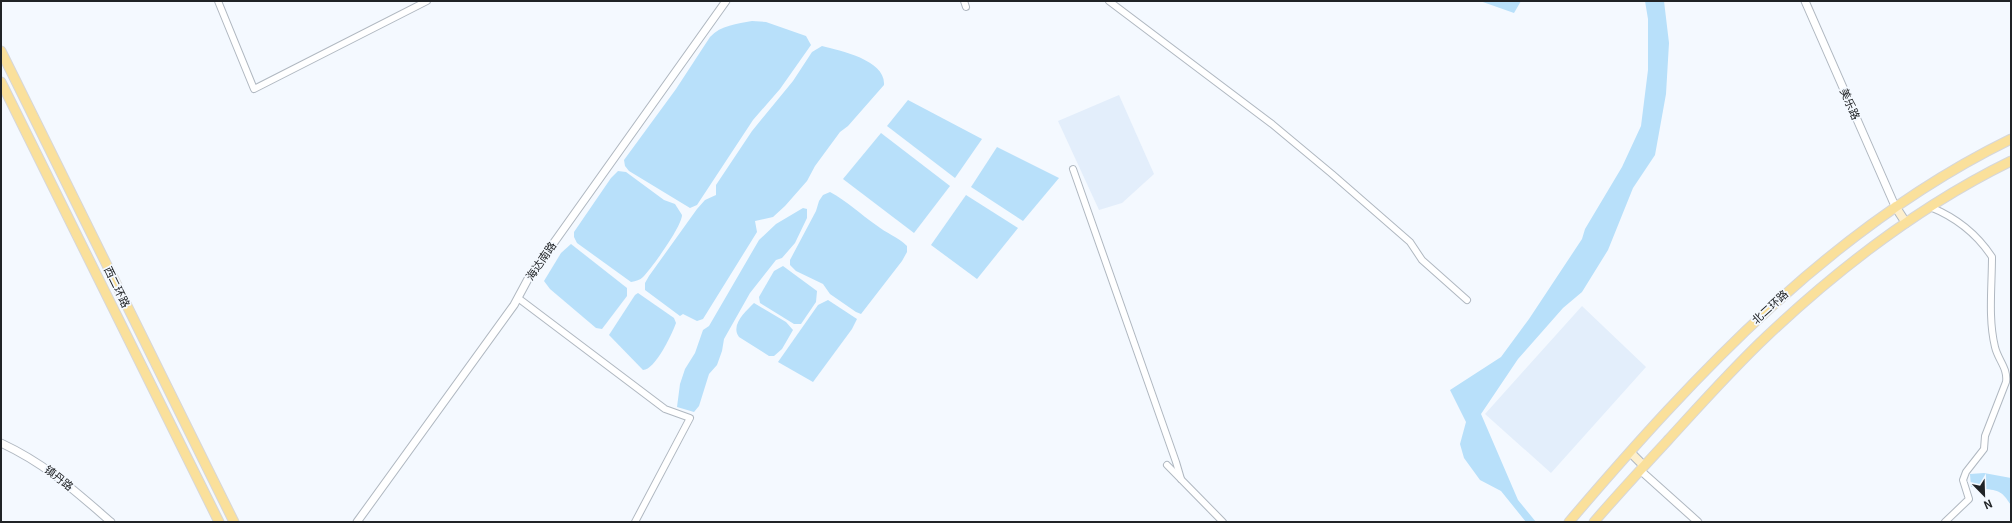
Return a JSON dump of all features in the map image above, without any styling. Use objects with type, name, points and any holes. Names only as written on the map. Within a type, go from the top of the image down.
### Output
[{"type":"main road","name":"西二环路","points":[[1,51],[234,522]]},
{"type":"main road","name":"西二环路","points":[[1,82],[219,522]]},
{"type":"main road","name":"北二环路","points":[[1569,522],[1631,452],[1754,321],[1798,282],[1895,206],[1918,191],[2011,139]]},
{"type":"main road","name":"北二环路","points":[[1594,522],[1724,379],[1767,336],[1885,236],[1930,207],[2011,161]]},
{"type":"main road","points":[[1895,206],[1906,223]]},
{"type":"main road","points":[[1631,452],[1642,468]]},
{"type":"street","points":[[218,1],[254,89],[427,1]]},
{"type":"street","name":"海达南路","points":[[357,522],[518,298],[528,279],[726,1]]},
{"type":"street","points":[[1109,1],[1272,124],[1332,174],[1410,242],[1422,260],[1467,300]]},
{"type":"street","name":"美乐路","points":[[1805,1],[1895,206]]},
{"type":"street","points":[[1072,169],[1176,462],[1180,479]]},
{"type":"street","points":[[1930,207],[1948,214],[1974,236],[1992,257],[1992,316],[1995,348],[2007,374],[2006,382],[1985,436],[1984,449],[1966,472],[1963,480],[1969,499],[1944,522]]},
{"type":"street","points":[[518,298],[664,409],[690,418],[635,522]]},
{"type":"street","name":"镇丹路","points":[[1,443],[21,452],[50,470],[111,522]]},
{"type":"street","points":[[1167,465],[1223,522]]},
{"type":"street","points":[[1642,468],[1698,522]]},
{"type":"shaded area","points":[[1119,95],[1154,174],[1122,203],[1099,210],[1058,121]]},
{"type":"shaded area","points":[[1582,306],[1646,367],[1551,473],[1485,414]]},
{"type":"water","points":[[1480,1],[1521,1],[1514,13]]},
{"type":"water","points":[[1645,1],[1664,1],[1669,43],[1666,94],[1655,155],[1633,188],[1608,250],[1582,292],[1563,308],[1518,359],[1481,414],[1518,500],[1536,522],[1526,522],[1501,491],[1480,480],[1464,458],[1460,444],[1466,422],[1450,390],[1501,357],[1529,319],[1582,239],[1585,229],[1622,167],[1641,126],[1648,70],[1648,19]]},
{"type":"water","points":[[752,21],[766,22],[806,36],[811,45],[780,89],[753,120],[697,205],[690,208],[629,171],[625,166],[624,160],[676,89],[710,37],[724,27]]},
{"type":"water","points":[[822,46],[850,54],[870,63],[878,69],[883,76],[884,85],[848,126],[840,132],[815,166],[807,181],[785,206],[773,217],[755,221],[757,232],[703,319],[697,321],[683,314],[680,316],[645,290],[645,283],[697,209],[705,200],[716,195],[716,185],[752,131],[793,81],[812,52]]},
{"type":"water","points":[[908,100],[982,139],[955,178],[887,126]]},
{"type":"water","points":[[881,133],[950,186],[914,233],[843,179]]},
{"type":"water","points":[[997,147],[1059,178],[1023,221],[971,187]]},
{"type":"water","points":[[618,171],[626,172],[664,200],[675,204],[682,215],[672,237],[653,265],[642,278],[631,282],[577,243],[574,237],[574,232],[611,178]]},
{"type":"water","points":[[830,192],[907,246],[907,252],[902,261],[861,314],[830,294],[823,284],[796,271],[790,265],[790,260],[816,211],[819,201],[823,195]]},
{"type":"water","points":[[966,195],[1018,228],[977,279],[931,245]]},
{"type":"water","points":[[803,208],[807,209],[807,218],[795,243],[782,258],[776,260],[750,293],[724,339],[717,365],[709,374],[699,406],[694,412],[677,407],[680,384],[685,369],[695,353],[703,330],[709,326],[759,240],[776,224]]},
{"type":"water","points":[[571,244],[627,288],[627,296],[602,329],[596,328],[550,289],[544,281],[561,253]]},
{"type":"water","points":[[783,266],[817,291],[816,302],[801,324],[794,324],[760,303],[759,297],[774,271]]},
{"type":"water","points":[[638,293],[674,318],[676,323],[658,358],[648,368],[643,370],[609,335],[635,295]]},
{"type":"water","points":[[828,300],[857,319],[852,329],[813,382],[778,362],[818,305]]},
{"type":"water","points":[[754,303],[786,322],[793,330],[782,349],[774,356],[769,356],[739,337],[737,332],[736,328],[740,318]]},
{"type":"water","points":[[1984,473],[2011,478],[2011,505],[2003,495],[1998,492],[1971,487],[1970,474]]}]
